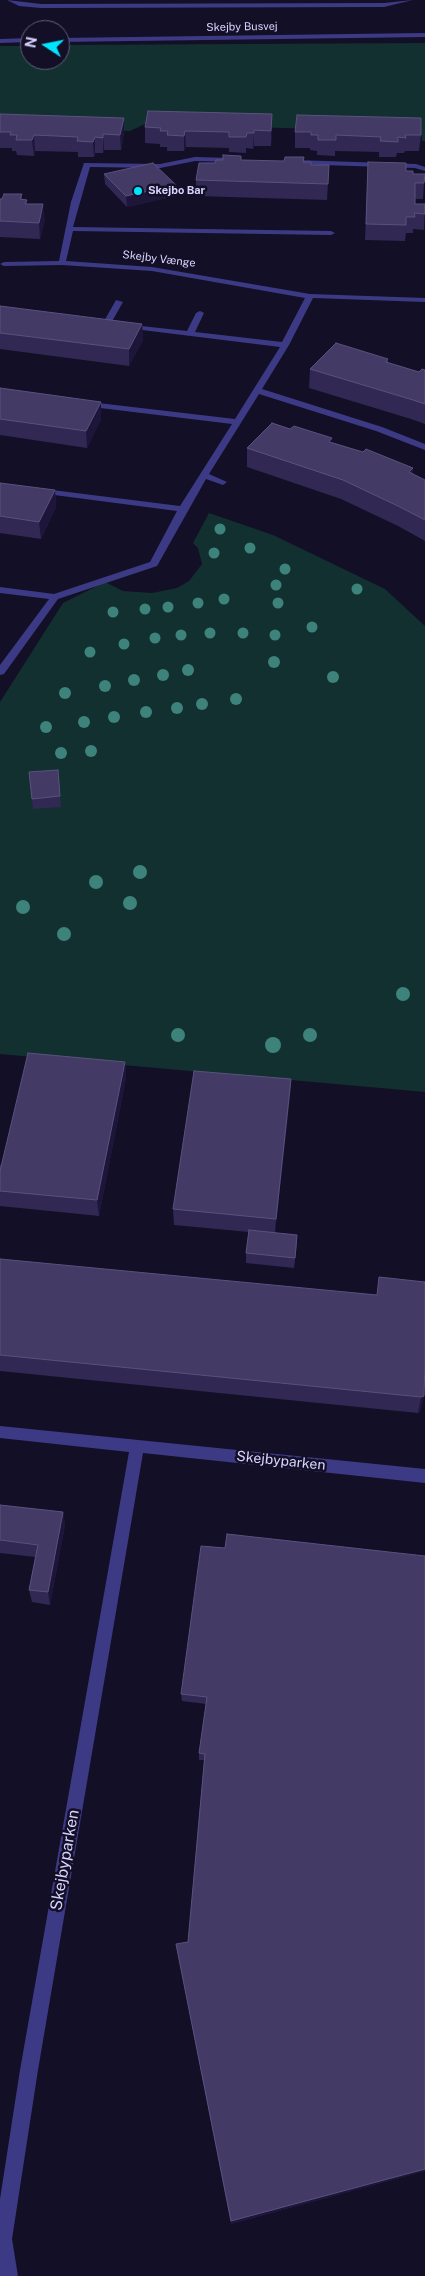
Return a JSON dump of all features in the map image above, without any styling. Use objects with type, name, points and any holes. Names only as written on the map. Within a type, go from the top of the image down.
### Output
[{"type":"street","points":[[10,0],[19,4],[61,6],[384,6],[410,0]]},
{"type":"street","name":"Skejby Busvej","points":[[70,40],[425,35]]},
{"type":"street","points":[[0,40],[20,40]]},
{"type":"street","points":[[62,263],[69,229],[87,165],[160,166],[195,159],[244,161]]},
{"type":"street","points":[[283,162],[416,166],[425,169]]},
{"type":"street","points":[[69,229],[331,233]]},
{"type":"street","name":"Skejby Vænge","points":[[4,264],[62,263],[152,269],[310,296],[425,300]]},
{"type":"street","points":[[0,590],[55,597],[154,564],[183,510],[285,345],[310,296]]},
{"type":"street","points":[[106,323],[119,302]]},
{"type":"street","points":[[190,333],[200,313]]},
{"type":"street","points":[[97,322],[285,345]]},
{"type":"street","points":[[256,390],[379,429],[425,447]]},
{"type":"street","points":[[78,402],[236,422]]},
{"type":"street","points":[[205,476],[223,482]]},
{"type":"street","points":[[29,489],[183,510]]},
{"type":"street","points":[[0,672],[55,597]]},
{"type":"street","name":"Skejbyparken","points":[[0,1432],[425,1476]]},
{"type":"street","name":"Skejbyparken","points":[[10,2276],[3,2239],[27,2079],[137,1445]]},
{"type":"green space","points":[[425,43],[425,141],[422,141],[421,132],[145,124],[130,131],[1,129],[0,133],[0,46],[20,46],[20,70],[70,70],[70,45]]},
{"type":"green space","points":[[209,513],[273,535],[385,589],[425,626],[425,1092],[0,1054],[0,702],[63,603],[105,582],[123,591],[152,593],[177,588],[189,581],[202,564],[198,548],[193,543]]},
{"type":"building","points":[[148,111],[272,114],[271,131],[254,130],[254,133],[247,133],[246,137],[229,137],[229,132],[185,131],[184,136],[167,135],[168,131],[160,131],[161,128],[145,127]]},
{"type":"building","points":[[0,114],[124,118],[120,135],[103,134],[103,138],[95,137],[93,142],[77,141],[78,137],[34,135],[32,140],[16,140],[17,135],[10,135],[11,132],[0,132]]},
{"type":"building","points":[[297,115],[421,118],[421,135],[405,135],[406,138],[398,137],[398,142],[380,141],[381,137],[336,135],[336,140],[318,140],[318,135],[311,135],[311,132],[295,132]]},
{"type":"building","points":[[223,155],[241,156],[241,160],[284,161],[285,157],[304,157],[303,162],[311,162],[311,165],[329,165],[328,184],[196,180],[199,163],[215,163],[216,160],[223,160]]},
{"type":"building","points":[[368,162],[406,163],[406,171],[413,171],[413,174],[425,174],[424,183],[415,183],[415,204],[425,204],[425,214],[414,213],[415,217],[406,217],[406,225],[366,224]]},
{"type":"building","points":[[153,163],[176,185],[126,196],[104,174]]},
{"type":"building","points":[[4,194],[22,194],[20,199],[27,200],[25,204],[43,204],[39,223],[0,221],[0,199],[2,199]]},
{"type":"building","points":[[0,306],[142,324],[129,349],[0,333]]},
{"type":"building","points":[[336,343],[388,359],[386,362],[419,372],[422,369],[425,370],[425,404],[310,369]]},
{"type":"building","points":[[0,388],[101,402],[86,431],[0,419]]},
{"type":"building","points":[[272,423],[290,429],[294,426],[332,438],[329,442],[363,452],[366,449],[413,468],[409,472],[425,480],[425,520],[343,480],[247,448]]},
{"type":"building","points":[[0,483],[55,490],[39,522],[0,516]]},
{"type":"building","points":[[58,770],[60,796],[32,799],[29,772]]},
{"type":"building","points":[[28,1053],[125,1062],[97,1200],[0,1191],[0,1171]]},
{"type":"building","points":[[194,1071],[291,1079],[276,1219],[173,1209]]},
{"type":"building","points":[[249,1230],[297,1235],[295,1258],[246,1253]]},
{"type":"building","points":[[0,1259],[377,1295],[379,1277],[425,1282],[424,1396],[0,1355]]},
{"type":"building","points":[[0,1505],[63,1512],[48,1592],[29,1590],[38,1545],[0,1540]]},
{"type":"building","points":[[227,1534],[425,1556],[425,2169],[231,2221],[176,1944],[188,1942],[205,1754],[199,1753],[207,1697],[181,1694],[201,1546],[225,1548]]},
{"type":"place","name":"Skejbo Bar","points":[[138,191]]}]
